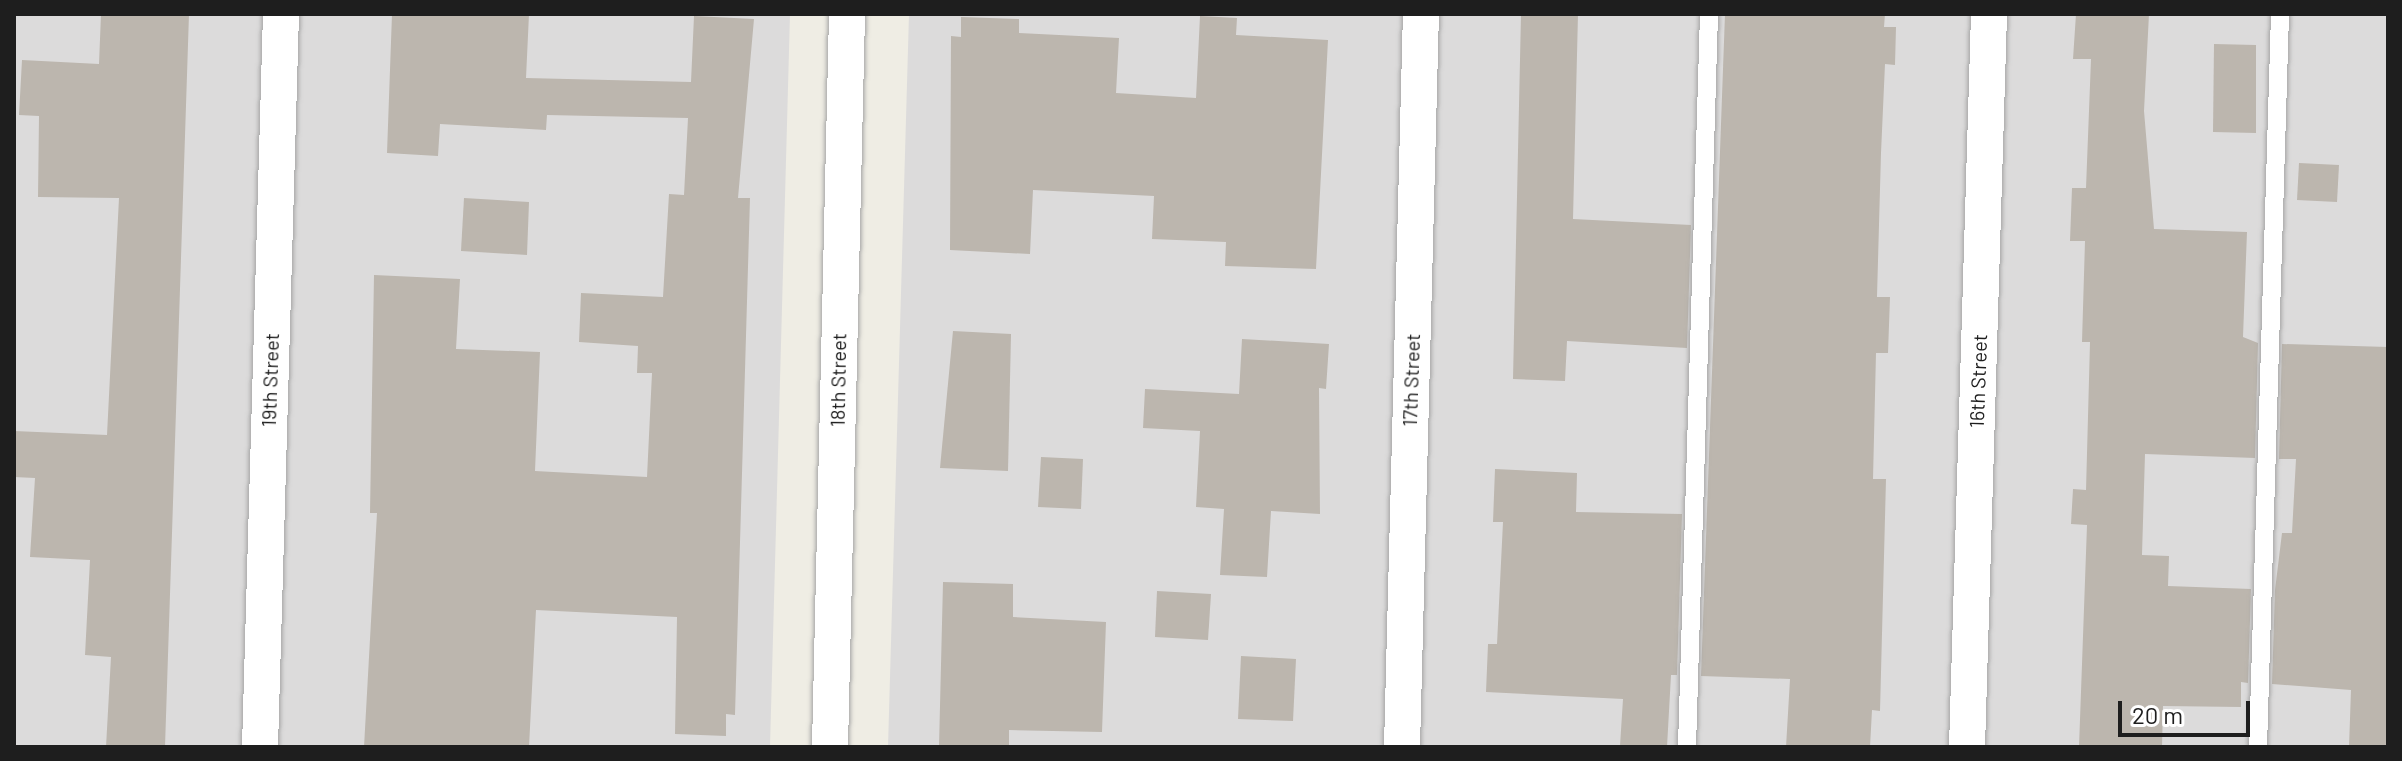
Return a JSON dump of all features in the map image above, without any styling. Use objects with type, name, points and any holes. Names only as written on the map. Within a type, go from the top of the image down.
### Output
[{"type":"street","name":"19th Street","points":[[260,747],[281,14]]},
{"type":"street","name":"18th Street","points":[[830,747],[847,14]]},
{"type":"street","name":"17th Street","points":[[1402,747],[1421,14]]},
{"type":"street","name":"16th Street","points":[[1967,747],[1989,14]]},
{"type":"lane","points":[[1687,747],[1709,14]]},
{"type":"lane","points":[[2258,747],[2280,14]]},
{"type":"shaded area","points":[[14,14],[790,14],[770,747],[14,747]]},
{"type":"shaded area","points":[[909,14],[2388,14],[2388,747],[888,747]]},
{"type":"building","points":[[101,14],[189,14],[165,747],[106,747],[111,657],[85,655],[90,560],[30,557],[35,478],[14,477],[14,431],[107,435],[119,198],[38,197],[39,116],[19,115],[22,60],[99,64]]},
{"type":"building","points":[[392,14],[529,14],[526,78],[691,82],[694,16],[754,19],[738,198],[750,198],[735,715],[726,714],[726,736],[675,734],[677,617],[536,610],[529,747],[364,747],[377,513],[370,513],[374,275],[460,279],[456,349],[540,352],[535,471],[647,477],[652,373],[637,373],[638,346],[579,342],[581,293],[663,297],[669,194],[684,195],[688,118],[547,115],[546,130],[440,124],[438,156],[387,153]]},
{"type":"building","points":[[1521,14],[1578,14],[1573,219],[1691,225],[1687,348],[1567,341],[1565,381],[1513,379]]},
{"type":"building","points":[[1725,14],[1885,14],[1884,27],[1896,27],[1895,65],[1885,64],[1881,153],[1877,297],[1890,297],[1888,353],[1876,353],[1873,479],[1886,479],[1880,711],[1872,710],[1870,747],[1786,747],[1790,679],[1701,676]]},
{"type":"building","points":[[2076,14],[2149,14],[2144,111],[2154,229],[2247,232],[2243,337],[2258,343],[2255,458],[2145,454],[2142,555],[2169,556],[2168,586],[2251,589],[2248,683],[2241,682],[2241,707],[2163,706],[2162,747],[2079,747],[2087,525],[2071,524],[2073,489],[2086,490],[2090,342],[2082,342],[2085,241],[2070,241],[2072,188],[2086,188],[2091,59],[2073,59]]},
{"type":"building","points":[[1200,16],[1237,18],[1236,35],[1328,40],[1316,269],[1225,266],[1226,242],[1152,239],[1154,196],[1033,190],[1030,254],[950,250],[951,36],[961,37],[961,17],[1019,19],[1019,33],[1119,38],[1116,93],[1196,98]]},
{"type":"building","points":[[2214,44],[2256,45],[2256,133],[2213,132]]},
{"type":"building","points":[[2299,163],[2339,165],[2337,202],[2297,200]]},
{"type":"building","points":[[464,198],[529,202],[527,255],[461,251]]},
{"type":"building","points":[[953,331],[1011,334],[1008,471],[940,468]]},
{"type":"building","points":[[1242,339],[1329,344],[1326,389],[1319,388],[1320,514],[1271,511],[1267,577],[1220,575],[1224,509],[1196,507],[1200,431],[1143,428],[1145,389],[1239,394]]},
{"type":"building","points":[[2282,344],[2388,347],[2388,747],[2349,747],[2351,690],[2272,684],[2275,590],[2282,533],[2292,533],[2296,459],[2279,459]]},
{"type":"building","points":[[1041,457],[1083,459],[1081,509],[1038,507]]},
{"type":"building","points":[[1495,469],[1577,473],[1576,512],[1682,514],[1677,675],[1671,675],[1667,747],[1620,746],[1623,699],[1486,692],[1488,644],[1497,644],[1503,522],[1493,522]]},
{"type":"building","points":[[943,582],[1013,584],[1013,617],[1106,622],[1102,732],[1009,730],[1009,747],[939,747]]},
{"type":"building","points":[[1157,591],[1211,594],[1208,640],[1155,637]]},
{"type":"building","points":[[1241,656],[1296,659],[1293,721],[1238,719]]}]
